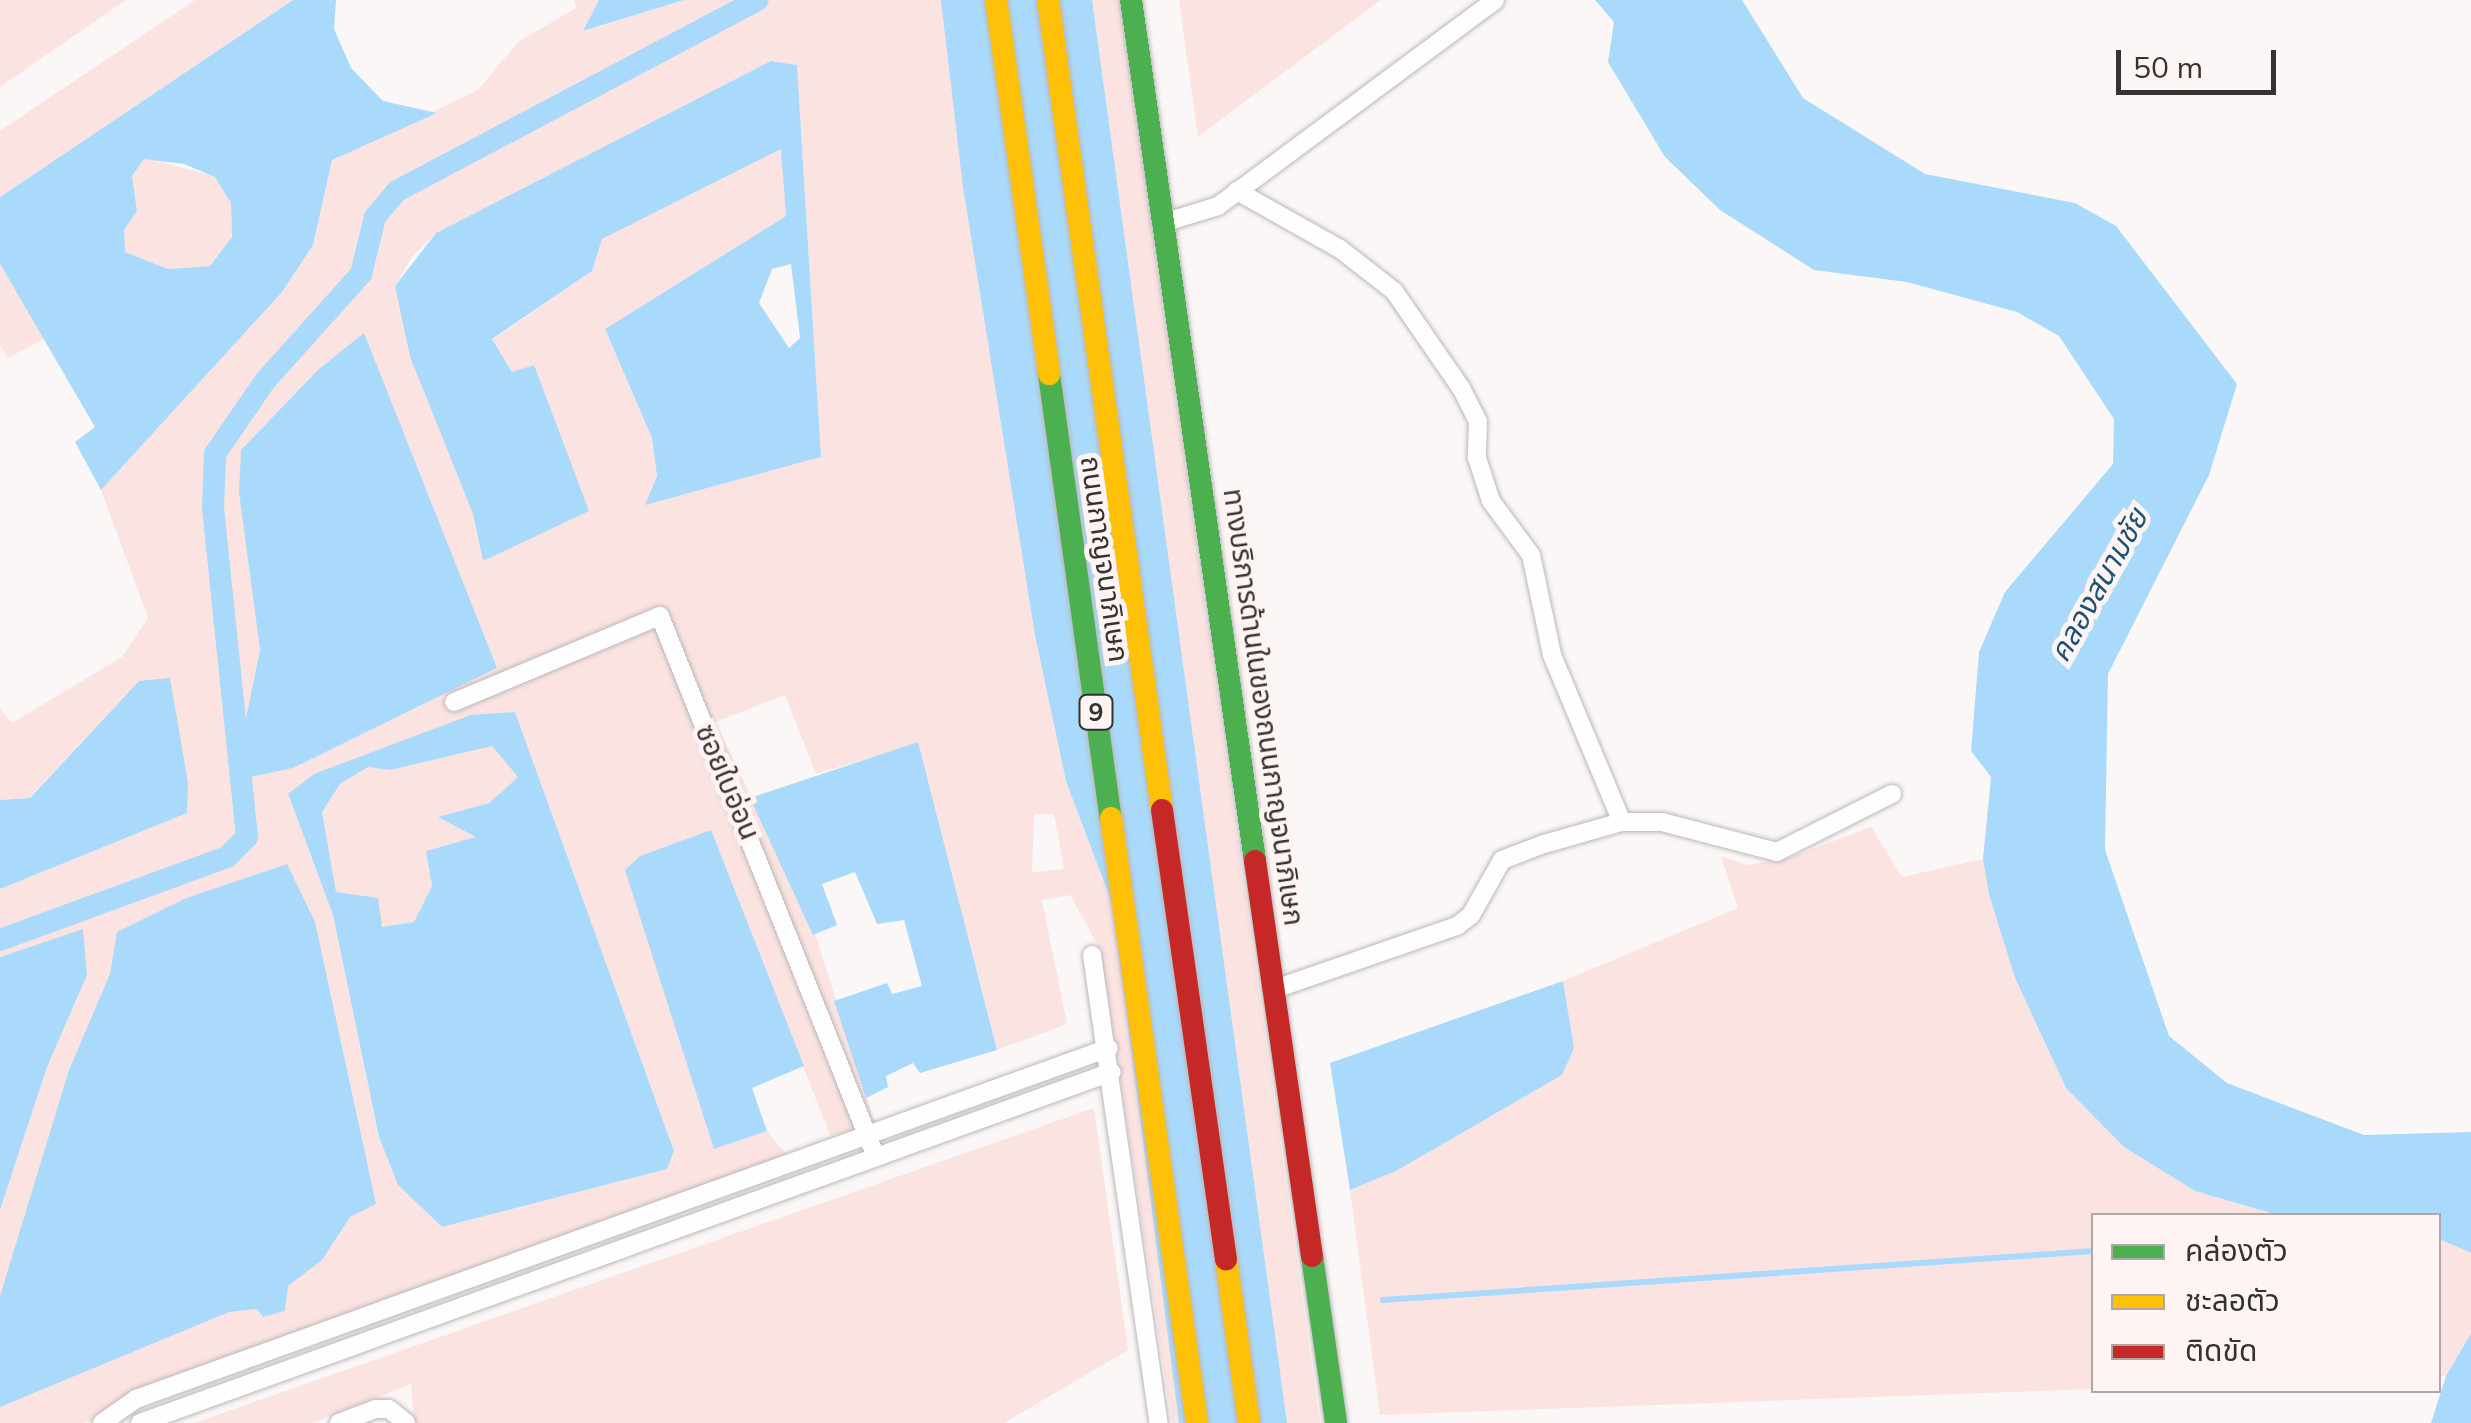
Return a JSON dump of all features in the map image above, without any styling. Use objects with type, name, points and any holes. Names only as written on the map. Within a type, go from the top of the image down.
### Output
[{"type":"main road","name":"ถนนกาญจนาภิเษก","points":[[996,0],[1197,1423]]},
{"type":"main road","name":"ถนนกาญจนาภิเษก","points":[[1048,0],[1249,1423]]},
{"type":"main road","name":"ทางบริการด้านในของถนนกาญจนาภิเษก","points":[[1131,0],[1336,1423]]},
{"type":"street","points":[[1163,223],[1210,211],[1494,0]]},
{"type":"street","points":[[1237,192],[1340,249],[1394,291],[1461,388],[1478,421],[1477,458],[1491,501],[1531,555],[1552,655],[1622,822]]},
{"type":"street","name":"ซอยใบอ่อน","points":[[454,702],[660,616],[876,1157]]},
{"type":"street","points":[[1274,989],[1443,934],[1471,915],[1502,860],[1622,822],[1700,826],[1757,851],[1777,852],[1892,794]]},
{"type":"street","points":[[1092,955],[1109,1048],[1159,1423]]},
{"type":"street","points":[[102,1423],[136,1399],[1109,1048]]},
{"type":"street","points":[[140,1423],[1112,1072]]},
{"type":"street","points":[[599,1232],[608,1253]]},
{"type":"street","points":[[339,1423],[376,1408],[389,1409],[406,1423]]},
{"type":"shaded area","points":[[0,0],[126,0],[0,87]]},
{"type":"shaded area","points":[[195,0],[293,0],[0,197],[0,131]]},
{"type":"shaded area","points":[[574,0],[599,0],[585,31],[684,0],[1119,0],[1320,1423],[1172,1423],[1101,951],[1070,895],[1042,900],[1067,1024],[997,1050],[918,743],[816,774],[785,695],[715,722],[810,917],[875,1125],[830,1135],[710,830],[714,1149],[767,1131],[787,1155],[381,1302],[84,1423],[0,1423],[0,1210],[47,1067],[87,975],[83,929],[0,957],[0,889],[186,813],[139,681],[29,798],[0,800],[0,709],[12,723],[122,657],[148,618],[101,490],[282,292],[313,245],[332,160],[478,90],[518,42],[576,8]],"holes":[[[771,61],[797,65],[821,457],[646,504],[657,476],[652,438],[605,329],[786,216],[782,148],[602,239],[592,271],[492,340],[512,372],[534,366],[483,561],[473,514],[410,357],[395,286],[412,257],[436,233]],[[239,493],[452,561],[497,668],[293,768],[245,723],[260,650]],[[515,712],[674,1151],[667,1169],[442,1227],[398,1185],[379,1137],[333,915],[288,795]],[[1034,814],[1054,814],[1064,869],[1032,872]]]},
{"type":"shaded area","points":[[1179,0],[1381,0],[1198,137]]},
{"type":"shaded area","points":[[144,158],[215,176],[231,203],[232,238],[210,266],[168,269],[125,252],[124,230],[137,211],[132,176]]},
{"type":"shaded area","points":[[0,264],[44,339],[8,358],[0,345]]},
{"type":"shaded area","points":[[492,746],[519,777],[489,803],[440,817],[478,837],[427,851],[432,886],[414,922],[381,927],[335,892],[322,812],[340,784],[368,767],[390,770]]},
{"type":"shaded area","points":[[1871,827],[1902,877],[1983,859],[2015,978],[2066,1088],[2124,1147],[2195,1191],[2271,1213],[2091,1213],[2091,1389],[1380,1415],[1350,1190],[1396,1171],[1574,1048],[1563,981],[1738,908],[1721,856],[1746,865],[1788,858]]},
{"type":"shaded area","points":[[1094,1108],[1128,1350],[1004,1423],[414,1423],[411,1384],[312,1423],[194,1423]]},
{"type":"shaded area","points":[[2441,1240],[2471,1253],[2471,1333],[2446,1376],[2441,1376]]},
{"type":"water","points":[[293,0],[336,0],[334,29],[351,68],[383,101],[437,113],[332,160],[313,245],[282,292],[101,490],[75,442],[95,427],[0,264],[0,197]],"holes":[[[144,159],[184,164],[215,177],[231,203],[232,237],[210,266],[168,269],[125,252],[124,230],[137,211],[132,176]]]},
{"type":"water","points":[[599,0],[684,0],[583,31]]},
{"type":"water","points":[[941,0],[1092,0],[1287,1423],[1179,1423],[1113,906],[1066,781],[1035,635],[963,187]]},
{"type":"water","name":"คลองสนามชัย","points":[[1595,0],[1742,0],[1803,98],[1925,174],[2075,203],[2116,226],[2237,384],[2209,475],[2108,674],[2105,850],[2169,1036],[2227,1083],[2364,1135],[2471,1132],[2471,1253],[2441,1240],[2441,1213],[2271,1213],[2195,1191],[2124,1147],[2066,1088],[2015,978],[1989,894],[1983,859],[1991,777],[1971,751],[1979,652],[2005,592],[2113,464],[2114,419],[2059,336],[2017,312],[1907,282],[1814,270],[1720,210],[1665,157],[1608,62],[1614,22]]},
{"type":"water","points":[[771,61],[797,65],[821,457],[645,505],[657,476],[652,438],[605,329],[786,216],[781,149],[602,239],[592,271],[492,339],[512,372],[534,365],[589,511],[483,561],[473,514],[410,357],[395,286],[436,233]],"holes":[[[791,264],[800,338],[789,348],[759,303],[772,269]]]},
{"type":"water","points":[[364,333],[497,668],[293,768],[250,777],[245,723],[260,650],[239,493],[241,450],[319,369]]},
{"type":"water","points":[[170,678],[188,783],[187,813],[0,889],[0,800],[30,798],[139,681]]},
{"type":"water","points":[[515,712],[674,1151],[667,1169],[442,1227],[398,1185],[379,1137],[333,915],[288,794],[314,774],[471,715]],"holes":[[[492,746],[518,777],[489,803],[438,817],[476,837],[426,851],[432,886],[414,922],[382,927],[378,898],[336,892],[322,812],[340,784],[368,767],[390,770]]]},
{"type":"water","points":[[918,742],[997,1050],[920,1073],[913,1063],[886,1076],[888,1087],[866,1098],[834,1001],[887,983],[892,994],[922,986],[904,920],[877,924],[855,872],[822,884],[837,925],[813,935],[750,798]]},
{"type":"water","points":[[711,830],[804,1066],[752,1088],[767,1131],[714,1149],[625,870],[640,856]]},
{"type":"water","points":[[287,864],[315,922],[376,1204],[350,1217],[322,1260],[288,1286],[285,1311],[263,1317],[257,1309],[229,1312],[0,1407],[0,1296],[69,1070],[110,974],[117,932],[184,899]]},
{"type":"water","points":[[83,929],[87,975],[47,1067],[0,1210],[0,957]]},
{"type":"water","points":[[1563,981],[1574,1048],[1562,1075],[1396,1171],[1350,1190],[1330,1063]]},
{"type":"water","points":[[2471,1333],[2471,1423],[2431,1423],[2446,1376]]},
{"type":"waterway","points":[[0,940],[227,857],[247,837],[213,509],[215,454],[265,381],[361,274],[375,217],[397,191],[757,0]]},
{"type":"waterway","points":[[1383,1300],[2091,1251]]},
{"type":"traffic: fast","points":[[1131,0],[1255,861]]},
{"type":"traffic: fast","points":[[1049,374],[1111,818]]},
{"type":"traffic: fast","points":[[1312,1256],[1336,1423]]},
{"type":"traffic: slow","points":[[996,0],[1049,374]]},
{"type":"traffic: slow","points":[[1048,0],[1162,810]]},
{"type":"traffic: slow","points":[[1111,818],[1197,1423]]},
{"type":"traffic: slow","points":[[1226,1259],[1249,1423]]},
{"type":"traffic: jam","points":[[1162,810],[1226,1259]]},
{"type":"traffic: jam","points":[[1255,861],[1312,1256]]}]
